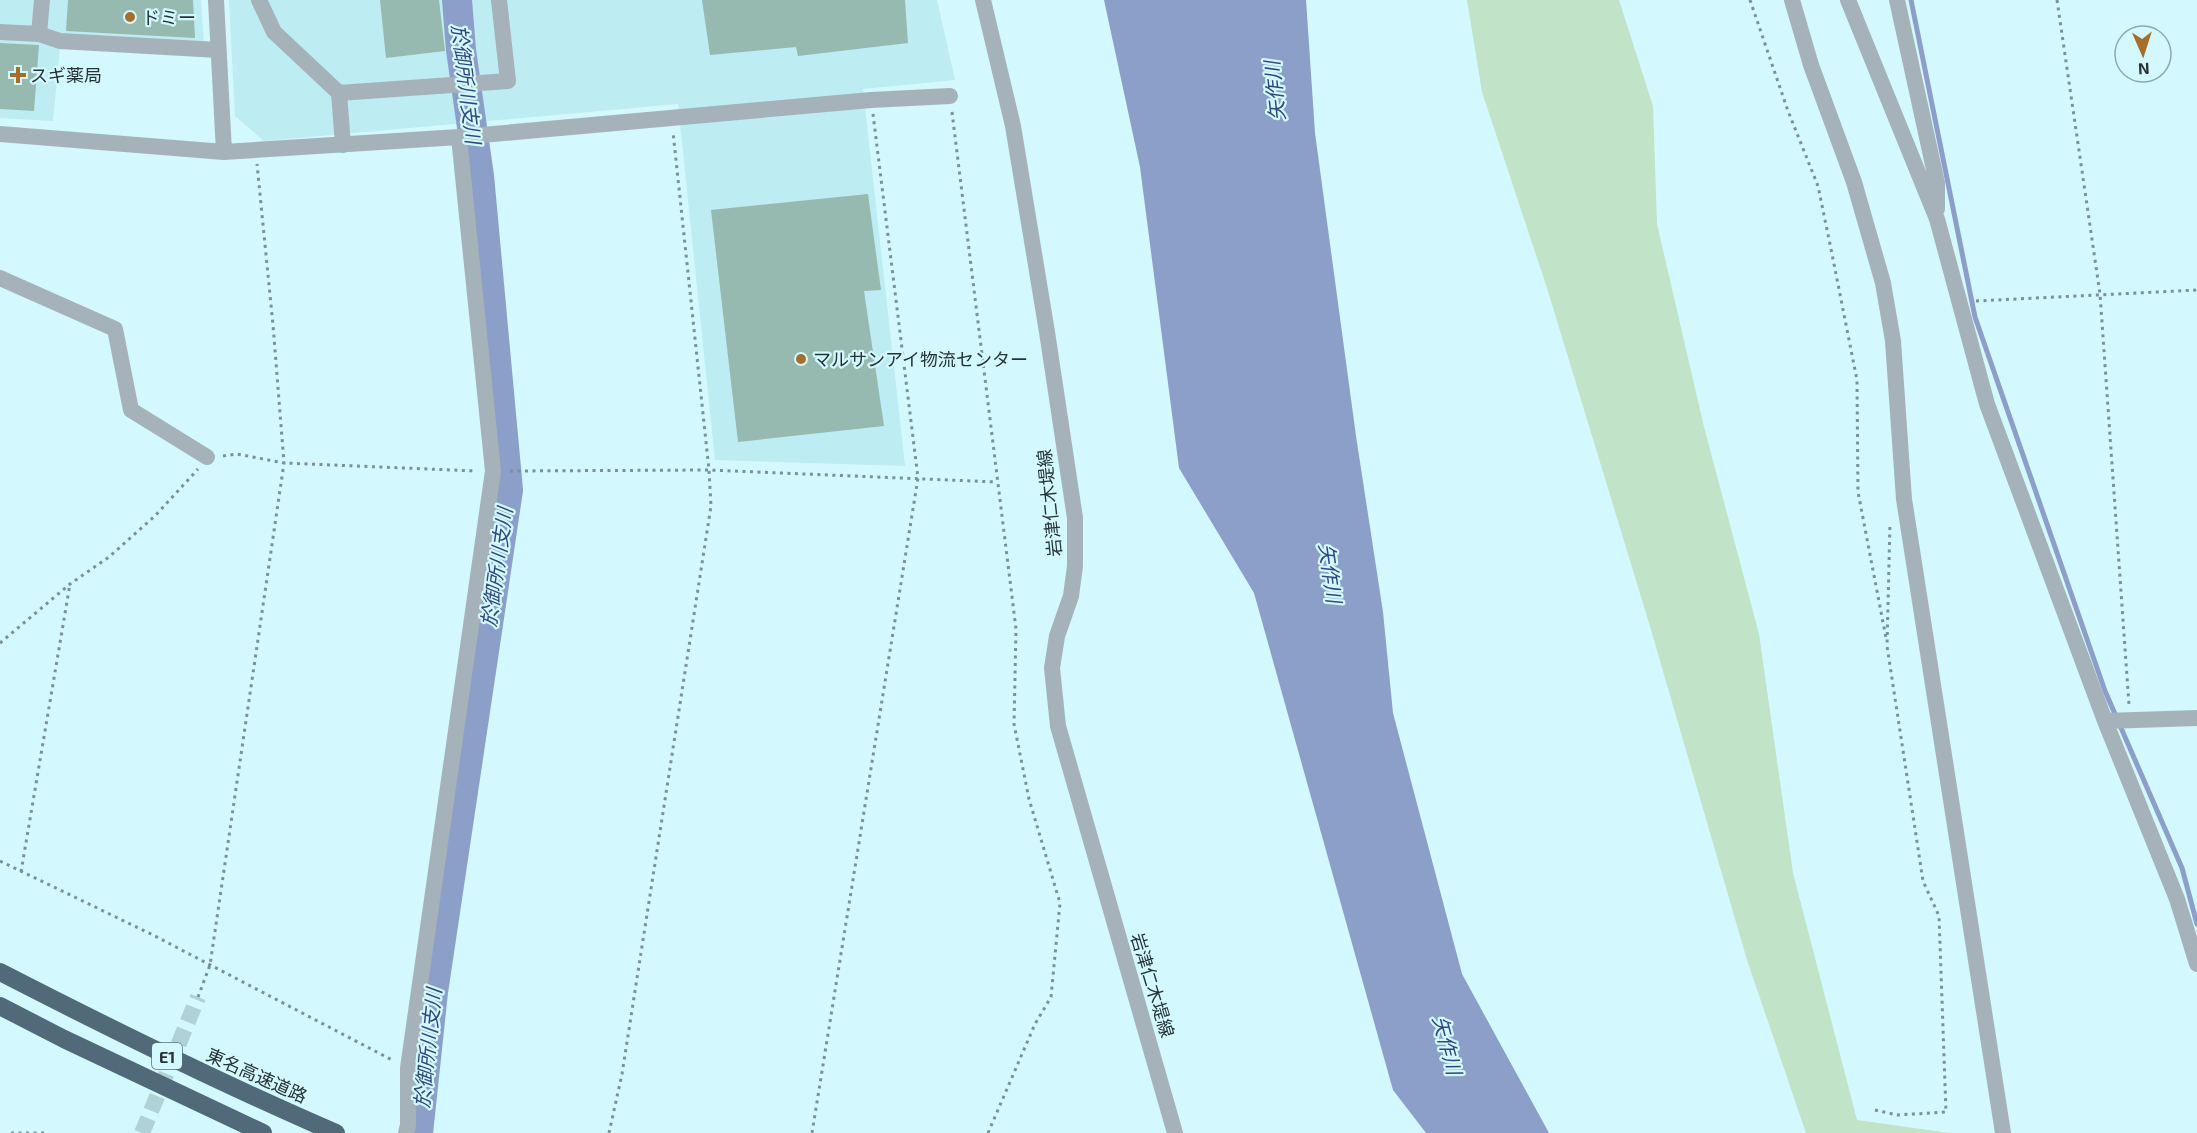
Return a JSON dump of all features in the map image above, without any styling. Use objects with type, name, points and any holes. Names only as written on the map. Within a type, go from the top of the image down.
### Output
[{"type":"highway","name":"東名高速道路","points":[[0,972],[249,1095],[336,1133]]},
{"type":"highway","name":"E1","points":[[0,1006],[74,1044],[263,1133]]},
{"type":"street","points":[[39,34],[42,0]]},
{"type":"street","points":[[216,0],[224,152]]},
{"type":"street","points":[[259,0],[274,32],[339,93],[343,145]]},
{"type":"street","points":[[339,93],[508,81],[499,0]]},
{"type":"street","name":"岩津仁木堤線","points":[[982,0],[1013,126],[1075,518],[1075,566],[1071,596],[1057,636],[1052,668],[1058,726],[1175,1133]]},
{"type":"street","points":[[1792,0],[1811,65],[1854,182],[1883,283],[1893,341],[1904,499],[2002,1133]]},
{"type":"street","points":[[1848,0],[1937,219],[1987,404],[2105,721],[2177,899],[2197,964]]},
{"type":"street","points":[[1897,0],[1937,183],[1937,219]]},
{"type":"street","points":[[0,32],[39,34],[60,41],[218,51]]},
{"type":"street","points":[[0,134],[224,152],[256,151],[459,137],[871,100],[950,96]]},
{"type":"street","points":[[406,1133],[408,1068],[493,471],[459,137]]},
{"type":"street","points":[[0,278],[115,329],[131,410],[207,457]]},
{"type":"street","points":[[2105,721],[2197,717]]},
{"type":"path","points":[[1750,0],[1788,111],[1818,186],[1829,238],[1857,380],[1858,492],[1887,646],[1923,881],[1939,916],[1947,1112],[1897,1115],[1875,1110]]},
{"type":"path","points":[[2057,0],[2100,294],[2130,720]]},
{"type":"path","points":[[950,96],[1016,629],[1014,724],[1029,799],[1060,903],[1051,997],[1035,1024],[988,1133]]},
{"type":"path","points":[[812,1133],[918,478],[871,100]]},
{"type":"path","points":[[609,1133],[622,1074],[711,506],[672,118]]},
{"type":"path","points":[[198,997],[210,965],[284,463],[256,151]]},
{"type":"path","points":[[1959,302],[2197,290]]},
{"type":"path","points":[[0,644],[70,584],[109,557],[155,516],[184,486],[207,457],[237,454],[284,463],[493,471],[709,470],[997,482]]},
{"type":"path","points":[[1887,646],[1890,522]]},
{"type":"path","points":[[21,872],[70,584]]},
{"type":"path","points":[[0,861],[153,935],[408,1068]]},
{"type":"path","points":[[11,1133],[48,1133]]},
{"type":"shaded area","points":[[0,0],[201,0],[204,46],[61,37],[53,121],[0,118]]},
{"type":"shaded area","points":[[229,0],[937,0],[955,80],[863,89],[905,466],[715,460],[678,104],[264,141],[235,116]]},
{"type":"green space","points":[[1467,0],[1619,0],[1653,106],[1657,224],[1704,427],[1759,634],[1793,873],[1857,1120],[1950,1133],[1806,1133],[1747,960],[1649,623],[1547,288],[1482,92]]},
{"type":"water","name":"矢作川","points":[[1104,0],[1306,0],[1315,133],[1356,436],[1383,612],[1393,713],[1462,974],[1549,1133],[1426,1133],[1393,1090],[1254,593],[1179,468],[1140,167]]},
{"type":"building","name":"ドミー","points":[[68,0],[193,0],[195,38],[66,31]]},
{"type":"building","points":[[380,0],[439,0],[445,51],[386,58]]},
{"type":"building","points":[[702,0],[905,0],[908,43],[798,56],[796,47],[710,55]]},
{"type":"building","name":"スギ薬局","points":[[0,43],[39,45],[34,111],[0,109]]},
{"type":"building","name":"マルサンアイ物流センター","points":[[868,194],[881,290],[864,291],[884,426],[738,442],[711,210]]},
{"type":"waterway","name":"於御所川支川","points":[[418,1133],[433,992],[508,490],[479,176],[461,50],[457,0]]},
{"type":"waterway","points":[[1911,0],[1975,317],[2105,691],[2182,868],[2197,924]]},
{"type":"tunnel","points":[[142,1133],[198,997]]},
{"type":"place","name":"ドミー","points":[[130,17]]},
{"type":"place","name":"スギ薬局","points":[[18,75]]},
{"type":"place","name":"マルサンアイ物流センター","points":[[801,359]]}]
